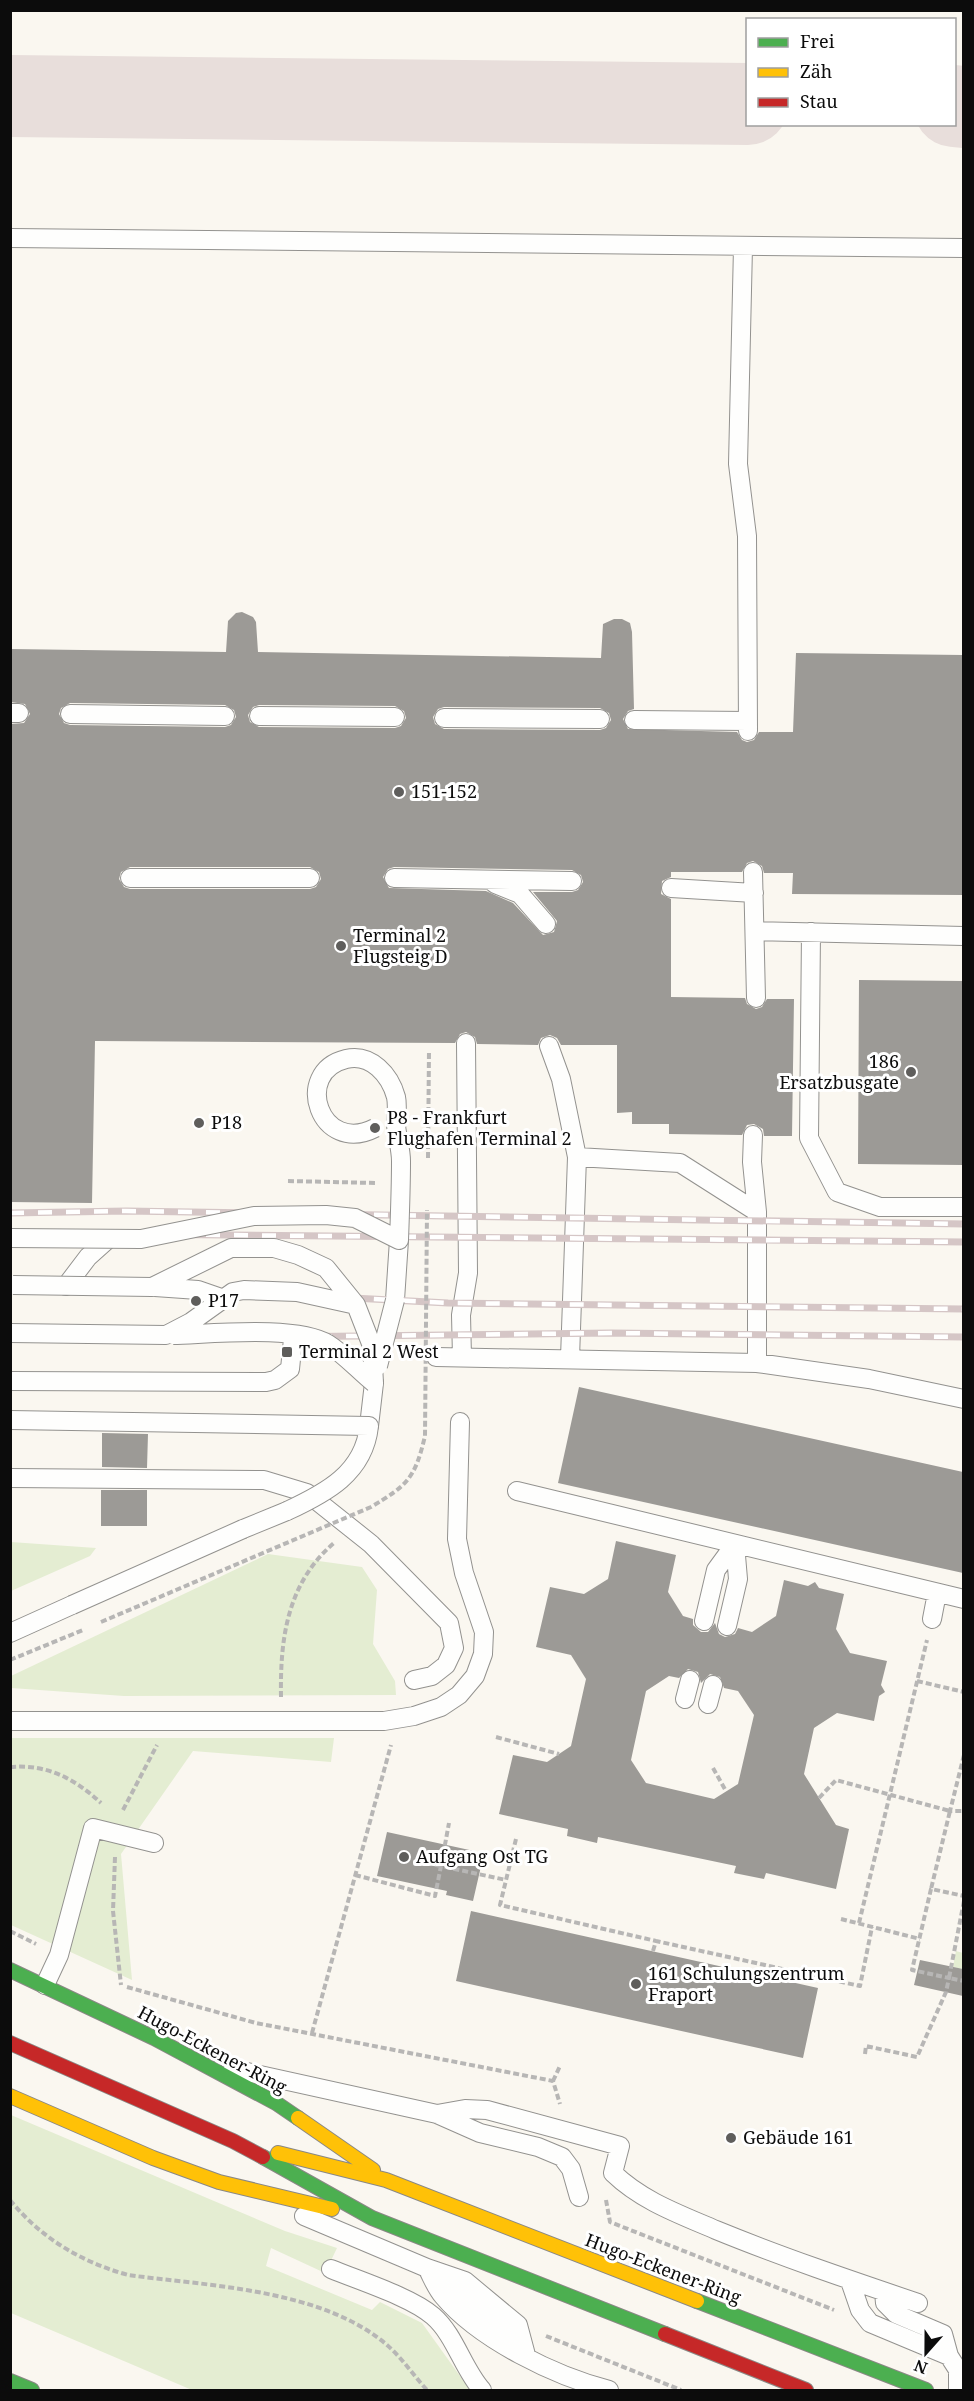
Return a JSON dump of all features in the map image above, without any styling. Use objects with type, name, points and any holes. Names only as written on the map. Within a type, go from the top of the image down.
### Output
[{"type":"main road","name":"Hugo-Eckener-Ring","points":[[10,1970],[200,2062],[276,2103],[386,2180]]},
{"type":"main road","name":"Hugo-Eckener-Ring","points":[[10,2043],[233,2141],[372,2218],[806,2391]]},
{"type":"main road","name":"Hugo-Eckener-Ring","points":[[10,2096],[153,2158],[219,2182],[372,2218]]},
{"type":"main road","name":"Hugo-Eckener-Ring","points":[[233,2141],[386,2180],[926,2391]]},
{"type":"main road","points":[[10,2381],[32,2391]]},
{"type":"lane","points":[[10,238],[963,248]]},
{"type":"lane","points":[[634,720],[748,726],[747,536],[738,464],[743,247]]},
{"type":"lane","points":[[70,714],[225,716]]},
{"type":"lane","points":[[259,716],[394,717]]},
{"type":"lane","points":[[444,718],[600,719]]},
{"type":"lane","points":[[753,873],[756,998]]},
{"type":"lane","points":[[130,878],[310,878]]},
{"type":"lane","points":[[394,878],[572,881]]},
{"type":"lane","points":[[485,880],[520,894],[546,924]]},
{"type":"lane","points":[[671,888],[754,894]]},
{"type":"lane","points":[[755,931],[963,936]]},
{"type":"lane","points":[[811,932],[809,1138],[837,1192],[880,1207],[963,1207]]},
{"type":"lane","points":[[462,1357],[461,1315],[468,1273],[466,1043]]},
{"type":"lane","points":[[549,1046],[561,1079],[577,1157],[570,1358]]},
{"type":"lane","points":[[10,1633],[314,1498],[337,1483],[356,1465],[363,1452],[369,1426],[374,1383],[395,1300],[401,1158],[396,1127],[396,1098],[390,1082],[379,1067],[364,1059],[349,1058],[337,1062],[325,1071],[317,1087],[316,1102],[322,1118],[333,1128],[347,1134],[357,1135],[375,1128]]},
{"type":"lane","points":[[753,1135],[752,1162],[757,1212],[757,1363]]},
{"type":"lane","points":[[577,1157],[680,1163],[757,1212]]},
{"type":"lane","points":[[10,1238],[141,1239],[254,1216],[314,1215],[355,1218],[399,1240]]},
{"type":"lane","points":[[66,1286],[88,1257],[107,1240]]},
{"type":"lane","points":[[152,1287],[222,1250],[261,1247],[315,1261],[336,1277],[356,1305],[372,1346],[374,1383]]},
{"type":"lane","points":[[10,1285],[198,1290],[224,1299]]},
{"type":"lane","points":[[166,1335],[191,1322],[233,1292],[259,1290],[297,1292],[356,1305]]},
{"type":"lane","points":[[10,1333],[291,1334],[328,1344],[374,1383]]},
{"type":"lane","points":[[10,1381],[266,1382],[275,1380],[290,1369],[293,1339],[291,1334]]},
{"type":"lane","points":[[436,1357],[757,1363],[869,1379],[963,1399]]},
{"type":"lane","points":[[10,1420],[369,1426]]},
{"type":"lane","points":[[10,1721],[170,1723],[398,1719],[441,1707],[459,1695],[475,1676],[483,1654],[484,1632],[464,1573],[457,1539],[460,1422]]},
{"type":"lane","points":[[10,1478],[264,1480],[307,1493],[353,1527],[449,1623],[454,1648],[446,1665],[432,1676],[414,1680]]},
{"type":"lane","points":[[517,1491],[963,1599]]},
{"type":"lane","points":[[704,1621],[717,1570],[735,1544]]},
{"type":"lane","points":[[727,1626],[738,1579],[735,1544]]},
{"type":"lane","points":[[932,1619],[937,1593]]},
{"type":"lane","points":[[685,1699],[690,1680]]},
{"type":"lane","points":[[708,1704],[713,1685]]},
{"type":"lane","points":[[45,1985],[59,1955],[93,1828],[154,1843]]},
{"type":"lane","points":[[200,2062],[437,2114],[480,2133],[538,2147],[562,2157],[571,2169],[579,2197]]},
{"type":"lane","points":[[437,2114],[465,2109],[487,2110],[620,2146],[613,2173],[632,2191],[736,2238],[850,2281],[918,2303]]},
{"type":"lane","points":[[219,2182],[427,2268],[524,2347],[559,2372],[609,2391]]},
{"type":"lane","points":[[331,2269],[417,2306],[434,2317],[446,2332],[469,2376],[482,2391]]},
{"type":"lane","points":[[850,2281],[860,2310],[870,2323],[949,2356]]},
{"type":"lane","points":[[884,2292],[885,2303],[897,2314],[943,2334],[949,2356],[958,2370],[958,2391]]},
{"type":"path","points":[[288,1181],[381,1183]]},
{"type":"path","points":[[282,1722],[282,1645],[290,1605],[306,1574],[325,1551],[353,1527]]},
{"type":"path","points":[[859,1923],[932,1619]]},
{"type":"path","points":[[916,1681],[963,1692]]},
{"type":"path","points":[[312,2033],[398,1719]]},
{"type":"path","points":[[120,1815],[170,1723]]},
{"type":"path","points":[[496,1737],[559,1754]]},
{"type":"path","points":[[963,1755],[912,1970],[963,1981]]},
{"type":"path","points":[[713,1768],[726,1791]]},
{"type":"path","points":[[819,1798],[836,1780],[950,1811],[963,1811]]},
{"type":"path","points":[[355,1875],[435,1896],[449,1823]]},
{"type":"path","points":[[516,1839],[500,1905],[860,1986],[872,1927]]},
{"type":"path","points":[[426,1863],[506,1880]]},
{"type":"path","points":[[931,1889],[963,1896]]},
{"type":"path","points":[[865,2054],[866,2046],[917,2057],[946,1992],[963,1901]]},
{"type":"path","points":[[841,1919],[920,1939]]},
{"type":"path","points":[[653,1951],[656,1941]]},
{"type":"path","points":[[553,2081],[560,2066]]},
{"type":"path","points":[[10,2200],[27,2219],[53,2241],[89,2262],[109,2270],[128,2275],[246,2290],[290,2300],[332,2314],[357,2326],[387,2345],[427,2391]]},
{"type":"path","points":[[524,2347],[546,2336],[681,2391]]},
{"type":"green space","points":[[11,1542],[96,1548],[90,1556],[11,1591]]},
{"type":"green space","points":[[268,1554],[362,1567],[377,1590],[373,1644],[395,1681],[396,1695],[124,1696],[11,1688],[11,1676]]},
{"type":"green space","points":[[11,1738],[334,1738],[331,1762],[193,1751],[121,1854],[132,1980],[11,1925]]},
{"type":"green space","points":[[956,1951],[963,1953],[963,1969],[953,1967]]},
{"type":"green space","points":[[11,2115],[285,2231],[337,2248],[325,2273],[271,2248],[266,2266],[372,2310],[380,2302],[422,2323],[470,2390],[192,2390],[11,2313]]},
{"type":"building","name":"Terminal 2 Flugsteig D","points":[[242,612],[253,617],[256,622],[258,652],[601,658],[603,624],[614,619],[622,619],[630,623],[632,632],[634,709],[628,711],[623,719],[628,729],[737,732],[742,740],[747,742],[754,740],[759,732],[793,732],[796,653],[963,655],[963,895],[792,894],[793,873],[764,873],[762,866],[753,861],[747,863],[742,872],[671,872],[671,877],[662,881],[661,894],[671,899],[671,997],[745,998],[747,1004],[756,1009],[762,1007],[767,999],[794,999],[792,1136],[764,1136],[763,1129],[754,1124],[747,1125],[742,1135],[669,1134],[669,1124],[632,1124],[632,1112],[617,1113],[617,1045],[561,1045],[557,1038],[550,1035],[541,1038],[538,1045],[477,1044],[475,1037],[466,1032],[460,1034],[455,1043],[95,1041],[92,1203],[10,1202],[10,724],[24,723],[30,714],[25,704],[10,702],[10,649],[226,652],[228,621],[236,613]],"holes":[[[70,703],[225,705],[234,710],[236,717],[231,725],[225,727],[70,725],[64,723],[59,714],[61,708]],[[259,705],[395,706],[404,711],[406,718],[401,726],[395,728],[259,727],[250,722],[248,715],[253,707]],[[444,707],[600,708],[609,713],[611,720],[606,728],[600,730],[444,729],[435,724],[433,717],[438,709]],[[130,867],[310,867],[319,872],[321,879],[316,887],[310,889],[130,889],[124,887],[119,879],[121,872]],[[394,867],[572,870],[581,875],[583,882],[578,890],[572,892],[533,892],[557,921],[554,932],[543,935],[513,903],[486,891],[389,888],[383,877],[388,869]]]},
{"type":"building","name":"186 Ersatzbusgate","points":[[859,980],[963,981],[963,1165],[858,1164]]},
{"type":"building","points":[[579,1387],[963,1472],[963,1573],[558,1483]]},
{"type":"building","points":[[102,1433],[148,1434],[147,1468],[102,1467]]},
{"type":"building","points":[[101,1490],[147,1490],[147,1526],[101,1526]]},
{"type":"building","points":[[616,1541],[676,1555],[668,1592],[683,1616],[693,1619],[693,1625],[701,1632],[708,1632],[715,1623],[719,1634],[725,1637],[735,1634],[738,1628],[752,1632],[776,1616],[784,1580],[808,1586],[815,1582],[819,1588],[844,1594],[836,1629],[850,1653],[887,1661],[881,1685],[885,1692],[879,1696],[874,1721],[837,1713],[814,1728],[804,1774],[836,1825],[849,1829],[836,1889],[766,1873],[764,1879],[734,1873],[736,1866],[598,1837],[597,1843],[567,1836],[568,1829],[499,1814],[513,1755],[547,1762],[571,1746],[586,1679],[571,1655],[536,1647],[550,1587],[584,1594],[608,1579]],"holes":[[[688,1669],[698,1672],[701,1683],[710,1674],[720,1677],[724,1688],[738,1691],[754,1715],[738,1784],[714,1799],[646,1783],[631,1760],[646,1691],[669,1676],[679,1678]]]},
{"type":"building","points":[[387,1832],[474,1851],[472,1860],[482,1862],[473,1901],[446,1895],[447,1891],[377,1876]]},
{"type":"building","name":"161 Schulungszentrum Fraport","points":[[471,1911],[818,1988],[803,2058],[456,1981]]},
{"type":"building","points":[[920,1960],[963,1969],[963,1996],[914,1985]]},
{"type":"taxiway","points":[[10,96],[746,104]]},
{"type":"taxiway","points":[[956,106],[964,107]]},
{"type":"railway","points":[[10,1213],[126,1211],[964,1224]]},
{"type":"railway","points":[[10,1233],[964,1242]]},
{"type":"railway","points":[[10,1290],[277,1294],[448,1303],[964,1309]]},
{"type":"railway","points":[[10,1335],[271,1337],[612,1333],[964,1337]]},
{"type":"traffic: fast","points":[[10,1970],[154,2038],[276,2103],[298,2118]]},
{"type":"traffic: fast","points":[[263,2157],[372,2218],[665,2334]]},
{"type":"traffic: fast","points":[[697,2301],[926,2390]]},
{"type":"traffic: fast","points":[[10,2381],[32,2390]]},
{"type":"traffic: slow","points":[[10,2096],[153,2158],[219,2182],[332,2209]]},
{"type":"traffic: slow","points":[[298,2118],[373,2170]]},
{"type":"traffic: slow","points":[[278,2153],[386,2180],[697,2301]]},
{"type":"traffic: jam","points":[[10,2043],[233,2141],[263,2157]]},
{"type":"traffic: jam","points":[[665,2334],[806,2390]]},
{"type":"place","name":"151-152","points":[[399,792]]},
{"type":"place","name":"Terminal 2 Flugsteig D","points":[[341,946]]},
{"type":"place","name":"186 Ersatzbusgate","points":[[911,1072]]},
{"type":"place","name":"P18","points":[[199,1123]]},
{"type":"place","name":"P8 - Frankfurt Flughafen Terminal 2","points":[[375,1128]]},
{"type":"place","name":"P17","points":[[196,1301]]},
{"type":"place","name":"Terminal 2 West","points":[[287,1352]]},
{"type":"place","name":"Aufgang Ost TG","points":[[404,1857]]},
{"type":"place","name":"161 Schulungszentrum Fraport","points":[[636,1984]]},
{"type":"place","name":"Gebäude 161","points":[[731,2138]]}]
